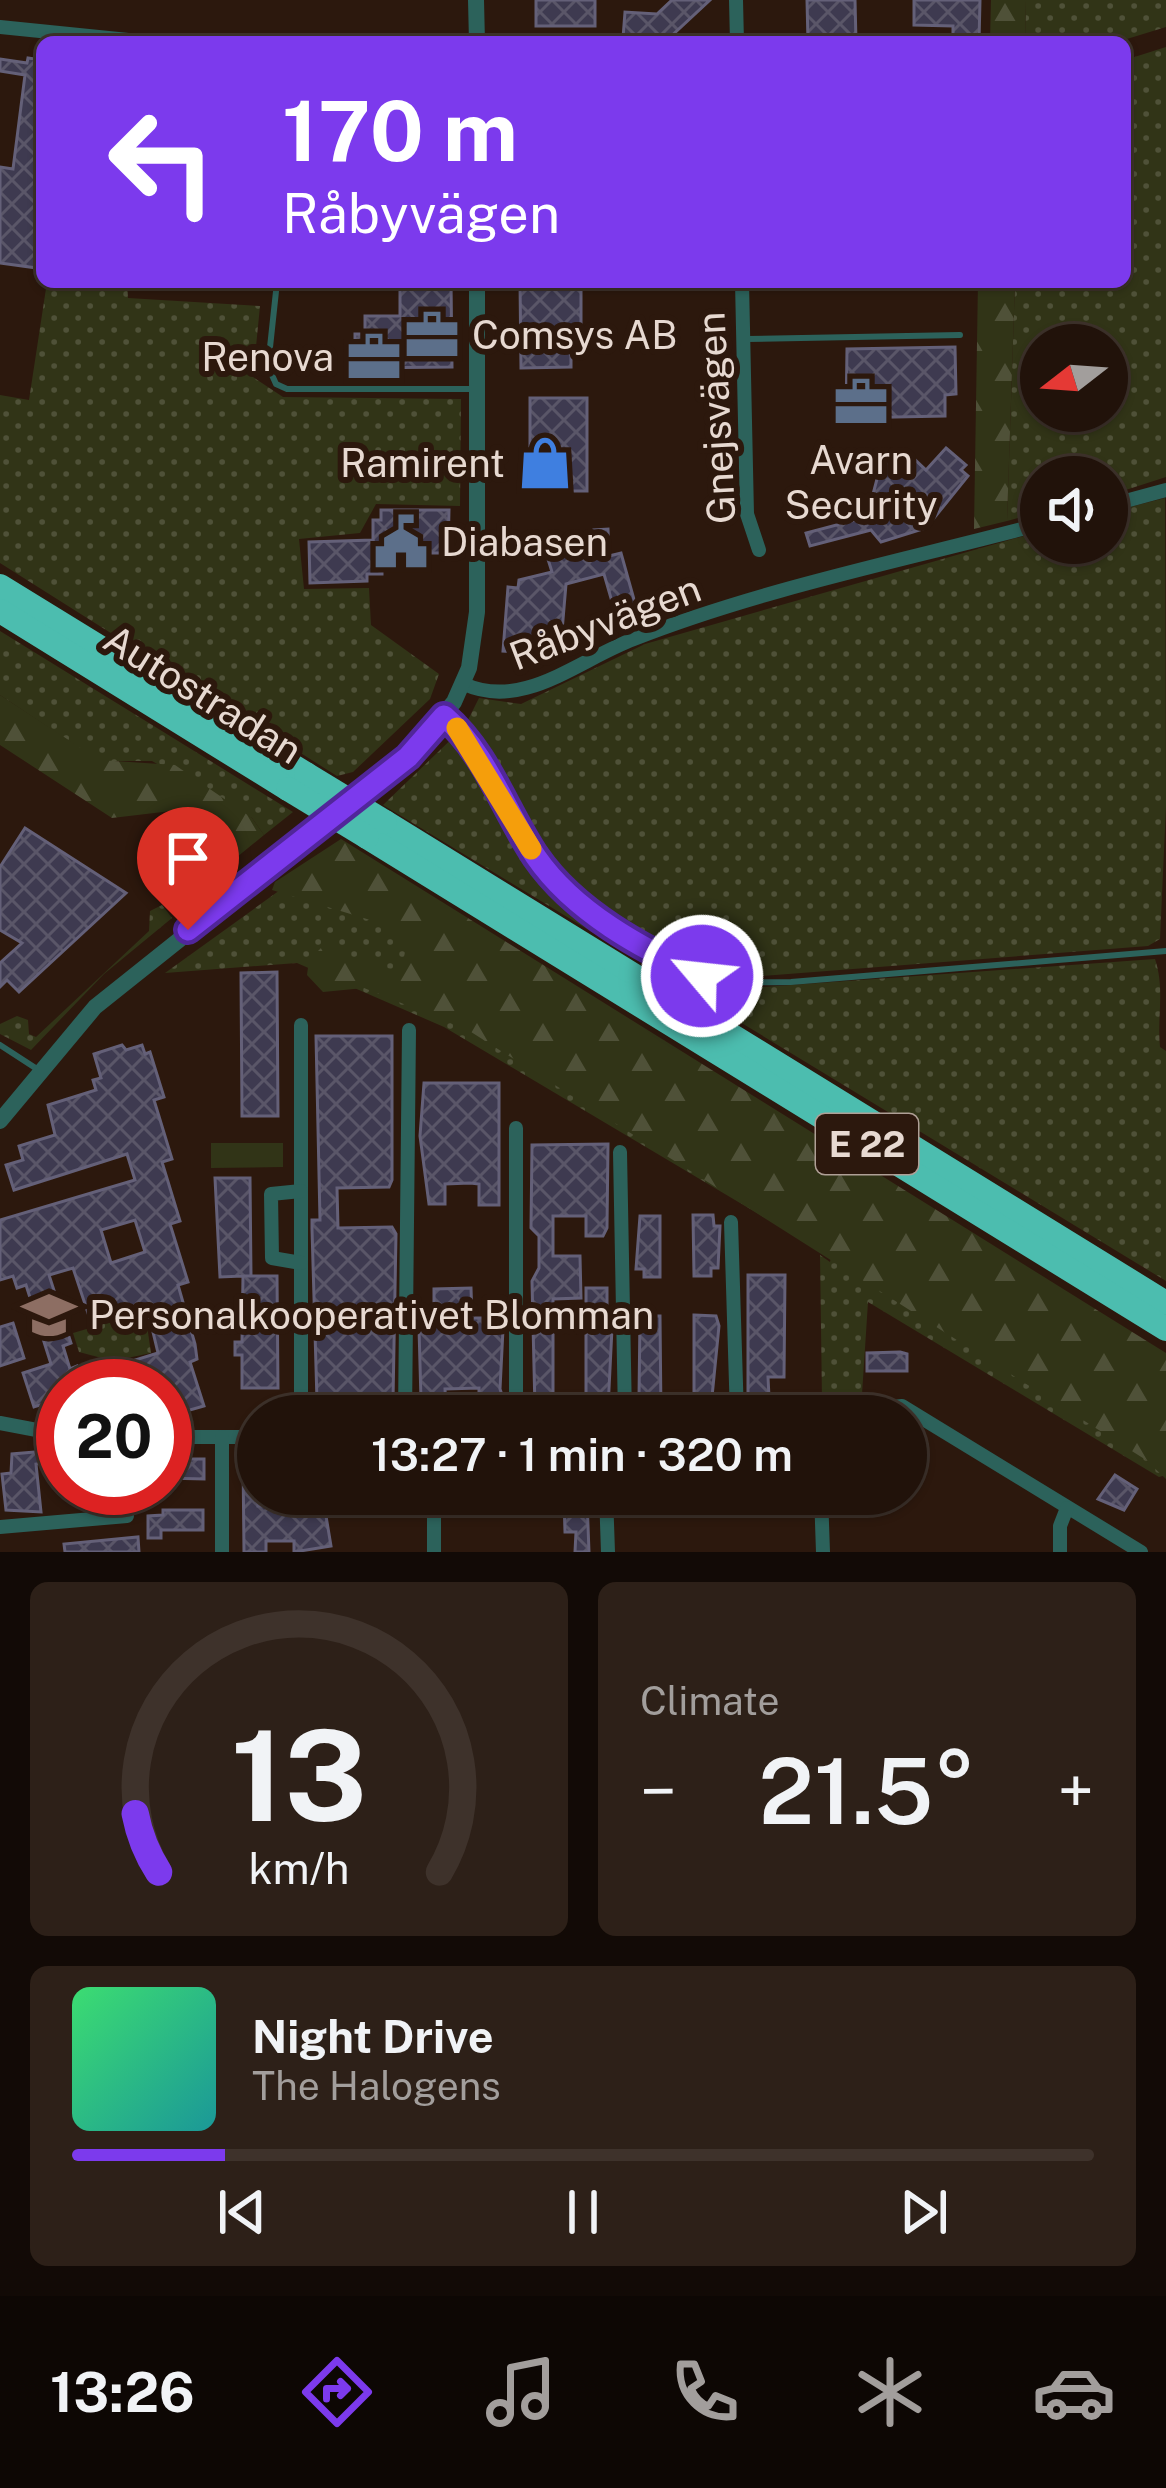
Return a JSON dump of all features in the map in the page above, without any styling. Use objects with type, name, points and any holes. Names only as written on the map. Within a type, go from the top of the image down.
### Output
[{"type":"highway","name":"Autostradan","points":[[0,586],[297,781],[1166,1329]]},
{"type":"highway","name":"Autostradan","points":[[0,611],[297,781]]},
{"type":"highway","name":"Autostradan","points":[[376,830],[1166,1303]]},
{"type":"street","points":[[476,0],[477,36]]},
{"type":"street","points":[[736,0],[737,36]]},
{"type":"street","points":[[0,27],[89,36]]},
{"type":"street","points":[[464,684],[477,612],[477,288]]},
{"type":"street","name":"Gnejsvägen","points":[[742,288],[747,514],[759,550]]},
{"type":"street","points":[[1128,500],[1166,490]]},
{"type":"street","name":"Råbyvägen","points":[[0,1121],[38,1070],[121,983],[408,757],[444,716],[464,684],[488,694],[513,693],[633,639],[1020,530]]},
{"type":"street","points":[[301,1025],[301,1395]]},
{"type":"street","points":[[406,1395],[409,1030]]},
{"type":"street","points":[[516,1128],[516,1395]]},
{"type":"street","points":[[620,1152],[625,1395]]},
{"type":"street","points":[[301,1191],[271,1194],[272,1258],[301,1264]]},
{"type":"street","points":[[731,1222],[736,1395]]},
{"type":"street","points":[[927,1421],[1141,1552]]},
{"type":"street","points":[[0,1423],[36,1430]]},
{"type":"street","points":[[192,1437],[237,1437]]},
{"type":"street","points":[[222,1437],[222,1552]]},
{"type":"street","points":[[1060,1552],[1067,1508]]},
{"type":"street","points":[[434,1515],[434,1552]]},
{"type":"street","points":[[607,1515],[608,1552]]},
{"type":"street","points":[[822,1515],[824,1552]]},
{"type":"street","points":[[0,1527],[127,1516]]},
{"type":"lane","points":[[277,288],[268,366],[276,384],[287,389],[478,389]]},
{"type":"lane","points":[[743,339],[960,335]]},
{"type":"lane","points":[[444,716],[481,762],[559,886],[656,952],[702,976],[731,982],[791,982],[1166,951]]},
{"type":"lane","points":[[1,1047],[38,1070]]},
{"type":"green space","points":[[991,0],[1026,0],[1025,36],[990,36]]},
{"type":"green space","points":[[1026,0],[1166,0],[1166,27],[1131,38],[1025,36]]},
{"type":"green space","points":[[1166,47],[1166,477],[1128,489],[1128,456],[1020,456],[1020,518],[1007,521],[1015,288],[1131,288],[1131,58]]},
{"type":"green space","points":[[46,288],[127,288],[128,298],[260,306],[253,377],[283,397],[461,399],[460,506],[376,504],[360,533],[299,539],[304,589],[369,588],[371,625],[439,674],[430,699],[353,772],[337,776],[0,563],[0,395],[29,400]]},
{"type":"green space","points":[[978,288],[1015,288],[1007,521],[974,529]]},
{"type":"green space","points":[[1165,498],[1166,806],[1160,939],[1148,946],[750,977],[708,975],[718,986],[763,987],[1155,959],[1160,981],[1160,1047],[1166,1051],[1166,1281],[383,805],[465,726],[479,698],[521,704],[645,644],[1020,537],[1020,564],[1128,564],[1128,508]]},
{"type":"green space","points":[[0,631],[293,812],[264,835],[252,818],[152,761],[99,761],[0,695]]},
{"type":"green space","points":[[0,695],[99,760],[175,765],[252,818],[264,835],[237,857],[189,819],[171,811],[112,818],[0,745]]},
{"type":"green space","points":[[341,839],[1166,1353],[1166,1479],[1146,1460],[468,1030],[364,988],[323,992],[307,975],[309,960],[323,946],[392,969],[402,969],[405,952],[393,927],[272,890],[275,882]]},
{"type":"green space","points":[[337,849],[1166,1475],[1159,1477],[868,1302],[862,1394],[822,1395],[820,1255],[830,1262],[831,1257],[444,1027],[297,963],[165,973]]},
{"type":"green space","points":[[162,905],[172,918],[104,974],[31,1050],[0,1034],[0,1024],[17,1016],[28,1020],[29,1034],[36,1037],[149,931],[150,911]]},
{"type":"green space","points":[[211,1143],[283,1143],[283,1167],[211,1168]]},
{"type":"green space","points":[[145,1312],[151,1353],[105,1359],[79,1352],[73,1333]]},
{"type":"building","points":[[536,0],[595,0],[595,26],[536,26]]},
{"type":"building","points":[[672,0],[710,0],[671,36],[623,36],[625,12],[657,14]]},
{"type":"building","points":[[807,0],[855,0],[856,36],[808,36]]},
{"type":"building","points":[[914,0],[980,0],[979,36],[953,36],[953,26],[914,25]]},
{"type":"building","points":[[28,58],[36,59],[36,268],[0,263],[0,167],[13,169],[25,75],[0,71],[0,59],[27,63]]},
{"type":"building","points":[[400,288],[451,288],[452,367],[355,368],[355,334],[365,334],[365,316],[400,316]]},
{"type":"building","points":[[520,288],[581,288],[581,354],[571,354],[571,367],[521,368]]},
{"type":"building","points":[[955,347],[956,394],[945,395],[945,416],[846,418],[847,349]]},
{"type":"building","points":[[530,398],[587,398],[587,491],[530,491]]},
{"type":"building","points":[[946,448],[966,465],[961,470],[968,476],[926,528],[881,542],[871,530],[810,546],[806,533],[867,517],[882,460],[901,471],[909,454],[926,470]]},
{"type":"building","points":[[381,510],[449,510],[448,553],[382,553],[382,574],[367,574],[367,581],[310,583],[309,542],[373,540],[373,520],[381,520]]},
{"type":"building","points":[[608,529],[609,556],[621,553],[640,621],[619,626],[604,574],[566,584],[560,655],[503,651],[508,587],[518,588],[519,580],[552,572],[547,556],[595,543],[594,530]]},
{"type":"building","points":[[25,828],[126,893],[19,992],[7,980],[0,987],[0,963],[22,943],[0,930],[0,867]]},
{"type":"building","points":[[277,972],[278,1116],[242,1116],[241,973]]},
{"type":"building","points":[[316,1036],[392,1036],[392,1180],[389,1187],[337,1188],[338,1228],[392,1227],[396,1234],[393,1395],[317,1395],[312,1220],[320,1220]]},
{"type":"building","points":[[122,1045],[126,1050],[142,1045],[145,1054],[150,1052],[164,1097],[154,1100],[172,1159],[162,1162],[180,1221],[170,1224],[188,1282],[178,1285],[195,1344],[197,1359],[192,1361],[139,1359],[158,1353],[147,1307],[109,1319],[106,1307],[88,1313],[73,1268],[49,1275],[71,1343],[63,1346],[67,1359],[49,1359],[26,1285],[17,1288],[13,1276],[0,1280],[0,1220],[135,1180],[127,1154],[14,1190],[6,1165],[23,1160],[19,1146],[55,1135],[48,1105],[96,1090],[93,1080],[101,1078],[94,1054]],"holes":[[[135,1220],[145,1252],[111,1263],[101,1230]]]},
{"type":"building","points":[[424,1083],[499,1083],[499,1205],[479,1205],[479,1184],[470,1183],[445,1184],[445,1204],[429,1204],[420,1136]]},
{"type":"building","points":[[608,1144],[603,1236],[586,1236],[586,1216],[553,1216],[553,1256],[580,1256],[581,1298],[553,1299],[553,1395],[535,1395],[532,1281],[539,1268],[539,1236],[531,1228],[532,1145]]},
{"type":"building","points":[[215,1178],[250,1178],[251,1276],[277,1276],[278,1388],[242,1388],[242,1355],[235,1355],[235,1342],[242,1342],[243,1276],[220,1277]]},
{"type":"building","points":[[693,1215],[713,1215],[714,1226],[720,1226],[718,1268],[711,1268],[711,1276],[694,1276]]},
{"type":"building","points":[[640,1216],[660,1216],[660,1277],[644,1277],[644,1269],[636,1269]]},
{"type":"building","points":[[748,1275],[785,1275],[784,1377],[768,1377],[769,1395],[748,1395]]},
{"type":"building","points":[[471,1288],[472,1318],[499,1318],[502,1395],[479,1395],[479,1388],[421,1395],[419,1328],[424,1328],[424,1319],[434,1319],[434,1289]]},
{"type":"building","points":[[586,1288],[607,1288],[607,1328],[612,1328],[609,1395],[586,1395]]},
{"type":"building","points":[[694,1315],[716,1316],[712,1395],[694,1395]]},
{"type":"building","points":[[640,1316],[660,1316],[661,1395],[639,1395]]},
{"type":"building","points":[[13,1323],[24,1358],[0,1366],[0,1327]]},
{"type":"building","points":[[867,1353],[907,1354],[907,1371],[867,1371]]},
{"type":"building","points":[[192,1368],[204,1406],[192,1409]]},
{"type":"building","points":[[36,1369],[36,1406],[34,1407],[23,1373]]},
{"type":"building","points":[[36,1452],[36,1512],[6,1510],[2,1474],[11,1473],[12,1454]]},
{"type":"building","points":[[192,1459],[204,1459],[204,1479],[192,1479]]},
{"type":"building","points":[[1115,1475],[1137,1489],[1124,1510],[1098,1499]]},
{"type":"building","points":[[192,1510],[203,1510],[203,1530],[161,1530],[161,1538],[148,1538],[148,1516],[192,1515]]},
{"type":"building","points":[[244,1515],[326,1516],[331,1546],[294,1552],[294,1541],[266,1541],[266,1552],[244,1552]]},
{"type":"building","points":[[564,1515],[588,1515],[589,1552],[575,1552],[576,1532],[565,1532]]},
{"type":"building","points":[[138,1537],[139,1552],[65,1552],[64,1544]]},
{"type":"slow traffic","points":[[457,728],[531,849]]},
{"type":"place","name":"Comsys AB","points":[[432,335]]},
{"type":"place","name":"Renova","points":[[374,357]]},
{"type":"place","name":"Avarn Security","points":[[861,402]]},
{"type":"place","name":"Ramirent","points":[[545,463]]},
{"type":"place","name":"Diabasen","points":[[401,542]]},
{"type":"place","name":"Personalkooperativet Blomman","points":[[49,1315]]},
{"type":"route","points":[[188,930],[408,757],[444,716],[481,762],[559,886],[640,943],[702,976]]}]
